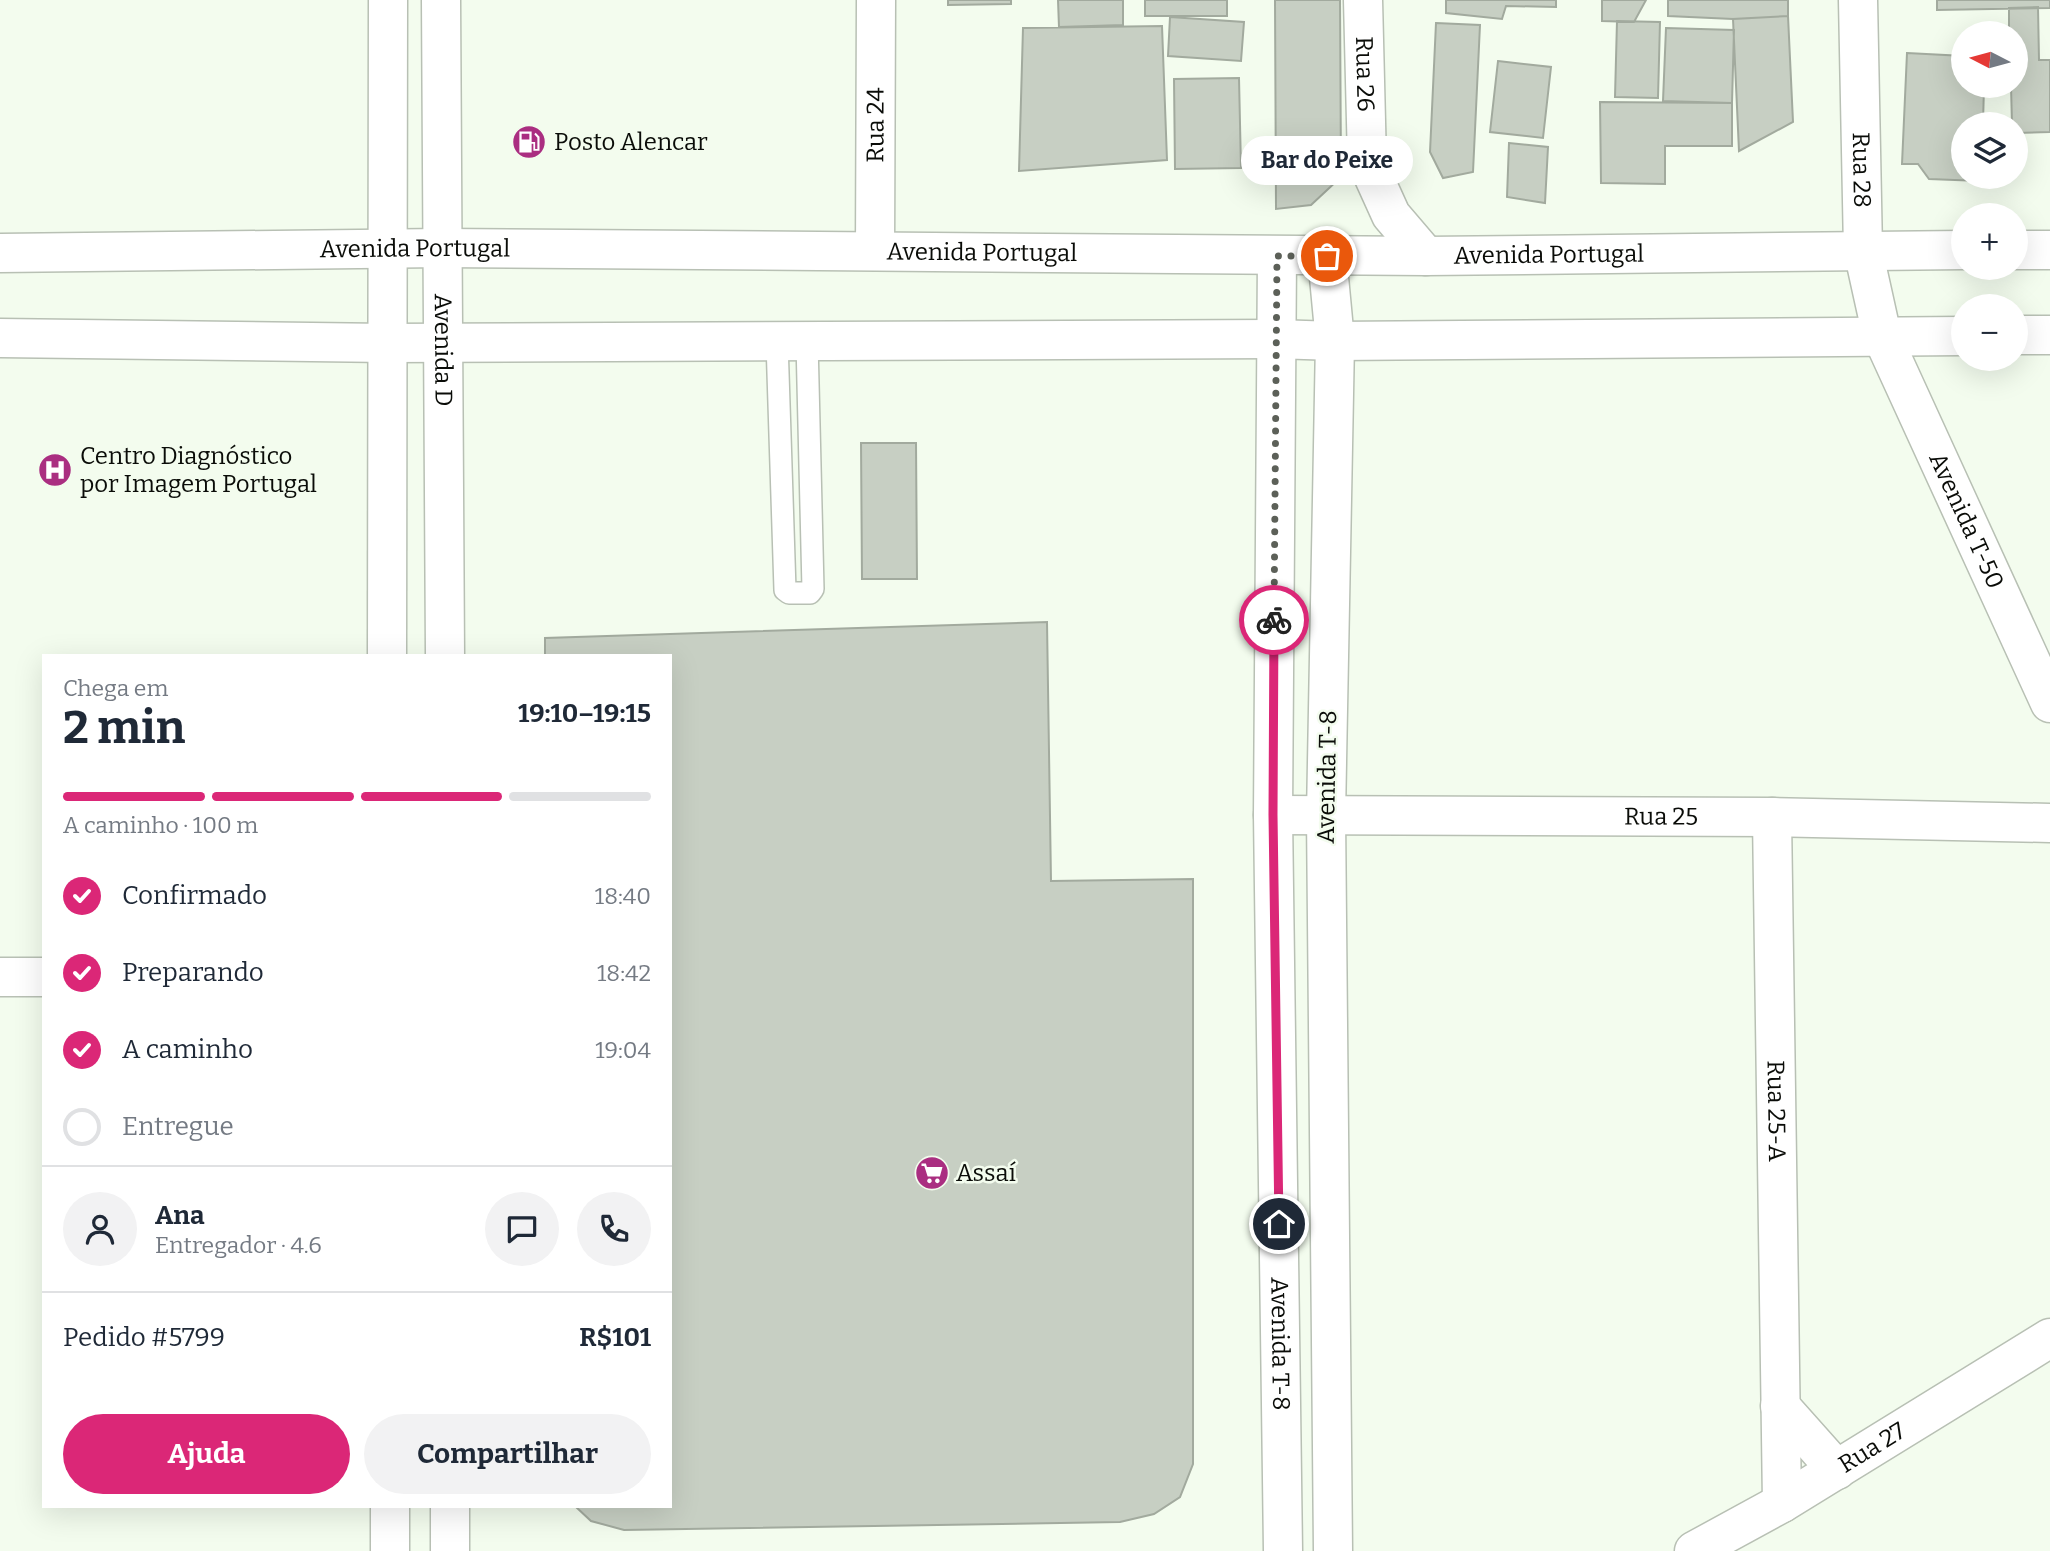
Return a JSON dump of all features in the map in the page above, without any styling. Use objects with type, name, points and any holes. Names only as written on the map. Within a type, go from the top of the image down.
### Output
[{"type":"street","points":[[387,654],[388,0]]},
{"type":"street","name":"Avenida D","points":[[441,0],[445,654]]},
{"type":"street","name":"Rua 24","points":[[875,251],[876,0]]},
{"type":"street","name":"Rua 26","points":[[1363,0],[1367,162],[1391,215],[1426,256]]},
{"type":"street","name":"Rua 28","points":[[1858,0],[1863,250],[1882,337]]},
{"type":"street","name":"Avenida Portugal","points":[[0,253],[442,248],[1426,256],[1951,250]]},
{"type":"street","points":[[2028,250],[2050,250]]},
{"type":"street","name":"Avenida T-8","points":[[1277,256],[1273,815],[1283,1551]]},
{"type":"street","name":"Avenida T-8","points":[[1327,256],[1335,341],[1326,815],[1333,1551]]},
{"type":"street","points":[[2028,335],[2050,335]]},
{"type":"street","points":[[0,338],[388,344],[1951,336]]},
{"type":"street","name":"Avenida T-50","points":[[1882,337],[2050,703]]},
{"type":"street","name":"Rua 25","points":[[1273,815],[1772,817],[2050,823]]},
{"type":"street","name":"Rua 25-A","points":[[1772,817],[1782,1503]]},
{"type":"street","points":[[0,977],[42,977]]},
{"type":"street","name":"Rua 27","points":[[1694,1551],[1782,1503],[2050,1338]]},
{"type":"street","points":[[1780,1406],[1836,1469]]},
{"type":"street","points":[[390,1508],[390,1551]]},
{"type":"street","points":[[450,1508],[450,1551]]},
{"type":"lane","points":[[792,342],[813,589],[810,593],[789,593],[785,590],[792,342]]},
{"type":"building","points":[[948,0],[1011,0],[1011,4],[948,5]]},
{"type":"building","points":[[1058,0],[1123,0],[1123,25],[1059,27]]},
{"type":"building","points":[[1145,0],[1227,0],[1227,16],[1145,16]]},
{"type":"building","points":[[1275,0],[1340,0],[1341,177],[1311,205],[1276,209]]},
{"type":"building","points":[[1446,0],[1556,0],[1556,7],[1506,6],[1502,19],[1446,13]]},
{"type":"building","points":[[1602,0],[1646,0],[1634,22],[1602,21]]},
{"type":"building","points":[[1668,0],[1788,0],[1788,16],[1733,19],[1668,16]]},
{"type":"building","points":[[1937,0],[2050,0],[2050,8],[1937,10]]},
{"type":"building","points":[[2038,7],[2039,60],[2050,60],[2050,132],[2028,133],[2028,112],[2012,112],[2011,98],[2028,98],[2028,21],[2009,21],[2009,8]]},
{"type":"building","points":[[1788,16],[1793,122],[1739,151],[1733,19]]},
{"type":"building","points":[[1170,17],[1244,22],[1241,61],[1168,56]]},
{"type":"building","points":[[1617,21],[1660,22],[1658,98],[1615,97]]},
{"type":"building","points":[[1436,23],[1480,25],[1473,172],[1443,178],[1430,152]]},
{"type":"building","points":[[1162,26],[1167,160],[1019,171],[1023,28]]},
{"type":"building","points":[[1666,28],[1734,30],[1732,103],[1663,101]]},
{"type":"building","points":[[1907,53],[1951,55],[1951,98],[1984,98],[1983,112],[1951,112],[1951,180],[1929,179],[1918,164],[1902,164]]},
{"type":"building","points":[[1498,61],[1551,67],[1543,138],[1490,132]]},
{"type":"building","points":[[1239,78],[1241,168],[1175,169],[1174,79]]},
{"type":"building","points":[[1600,102],[1732,103],[1732,146],[1665,146],[1665,184],[1601,183]]},
{"type":"building","points":[[1509,143],[1548,147],[1545,203],[1507,197]]},
{"type":"building","points":[[861,443],[916,443],[917,579],[862,579]]},
{"type":"building","name":"Assaí","points":[[1047,622],[1051,881],[1193,879],[1193,1464],[1180,1497],[1154,1514],[1120,1522],[624,1530],[591,1521],[577,1508],[672,1508],[672,654],[545,654],[545,638]]},
{"type":"way so far","points":[[1274,620],[1277,256],[1327,256]]},
{"type":"place","name":"Posto Alencar","points":[[529,142]]},
{"type":"place","name":"Bar do Peixe","points":[[1327,256]]},
{"type":"place","name":"Centro Diagnóstico por Imagem Portugal","points":[[55,470]]},
{"type":"place","name":"Assaí","points":[[932,1173]]},
{"type":"route","points":[[1274,620],[1273,815],[1279,1224]]}]
